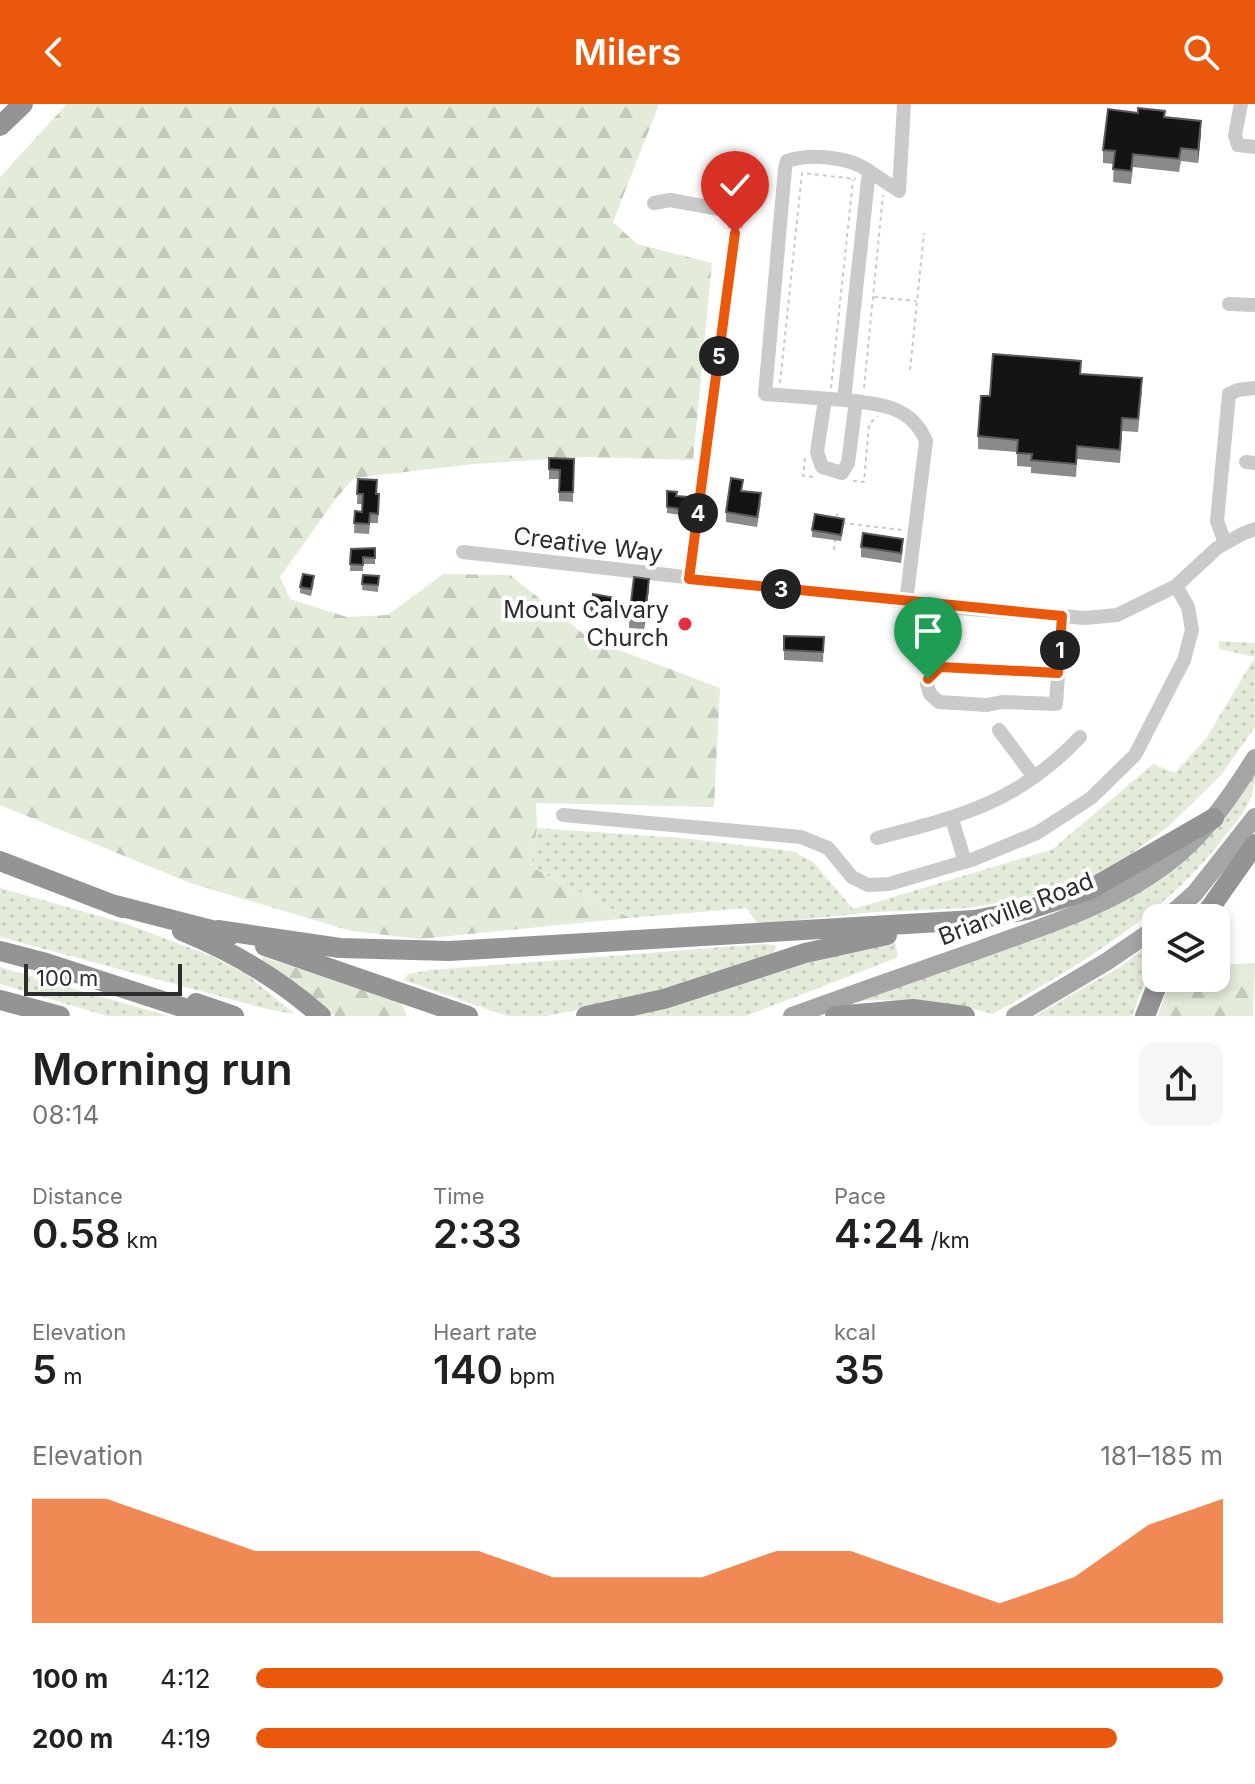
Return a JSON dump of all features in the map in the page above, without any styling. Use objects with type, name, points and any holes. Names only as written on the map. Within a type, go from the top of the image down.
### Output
[{"type":"highway","points":[[0,126],[23,104]]},
{"type":"highway","points":[[218,930],[340,948],[449,951],[999,916],[1057,902],[1089,890],[1214,818]]},
{"type":"highway","points":[[1213,904],[1255,844]]},
{"type":"highway","points":[[0,861],[193,936],[250,962],[294,992],[321,1016]]},
{"type":"highway","points":[[111,904],[218,930],[468,1016]]},
{"type":"highway","points":[[586,1016],[664,999],[805,953],[942,921]]},
{"type":"highway","points":[[0,951],[127,981],[234,1016]]},
{"type":"highway","points":[[46,963],[209,1016]]},
{"type":"highway","points":[[1145,1016],[1154,992]]},
{"type":"highway","points":[[0,1000],[60,1016]]},
{"type":"highway","points":[[835,1016],[930,1010],[965,1016]]},
{"type":"main road","name":"Briarville Road","points":[[792,1016],[1053,924],[1112,898],[1164,865],[1214,818],[1255,758]]},
{"type":"main road","points":[[1183,904],[1195,893],[1255,817]]},
{"type":"main road","points":[[1015,1016],[1142,938]]},
{"type":"street","points":[[904,104],[899,191],[866,175],[856,162],[798,157],[787,161],[765,394],[828,396],[879,404],[909,415],[920,426],[926,441],[906,602]]},
{"type":"street","points":[[1241,104],[1235,135],[1238,145],[1255,147]]},
{"type":"street","points":[[828,396],[817,452],[822,467],[842,473],[848,463],[854,399],[866,175]]},
{"type":"street","points":[[654,203],[670,200],[725,210],[732,213],[736,222],[689,579]]},
{"type":"street","points":[[1229,304],[1255,305]]},
{"type":"street","points":[[1225,543],[1217,521],[1229,394],[1255,388]]},
{"type":"street","name":"Creative Way","points":[[463,552],[689,579],[1085,618],[1117,615],[1176,586],[1225,543],[1255,529]]},
{"type":"street","points":[[563,815],[801,837],[828,848],[852,877],[868,885],[889,884],[970,860],[1037,833],[1091,798],[1135,755],[1184,660],[1192,630],[1188,607],[1176,586]]},
{"type":"street","points":[[1058,673],[940,667],[931,674],[927,684],[930,694],[939,702],[1056,704],[1062,616]]},
{"type":"street","points":[[999,730],[1034,777]]},
{"type":"street","points":[[877,838],[956,818],[1012,793],[1055,762],[1080,737]]},
{"type":"street","points":[[956,818],[970,860]]},
{"type":"path","points":[[780,388],[802,173],[853,178],[866,175]]},
{"type":"path","points":[[828,396],[853,178]]},
{"type":"path","points":[[854,399],[873,297],[884,192]]},
{"type":"path","points":[[910,370],[924,233]]},
{"type":"path","points":[[873,297],[917,301]]},
{"type":"path","points":[[849,480],[864,482],[869,424],[882,414]]},
{"type":"path","points":[[806,448],[803,476],[818,477]]},
{"type":"path","points":[[838,510],[836,522],[903,530],[903,534]]},
{"type":"path","points":[[834,550],[835,536]]},
{"type":"green space","points":[[67,104],[659,104],[613,222],[637,244],[712,263],[693,460],[585,457],[474,464],[354,478],[280,577],[290,599],[347,617],[388,615],[443,574],[510,575],[590,639],[720,688],[714,807],[536,803],[537,828],[531,867],[630,918],[420,939],[351,931],[190,883],[0,805],[0,177]]},
{"type":"green space","points":[[1219,641],[1255,643],[1255,657],[1219,649]]},
{"type":"green space","points":[[1255,657],[1255,727],[1221,775],[1170,825],[1126,858],[1087,879],[1039,895],[969,908],[876,912],[758,924],[746,908],[630,918],[531,867],[537,828],[682,838],[792,851],[813,862],[853,909],[1053,849],[1153,764],[1175,773],[1207,737]]},
{"type":"green space","points":[[1255,772],[1253,792],[1242,814],[1201,865],[1175,891],[1160,904],[1142,904],[1142,919],[1088,958],[1025,996],[993,1014],[924,1002],[854,1001],[1074,921]]},
{"type":"green space","points":[[0,888],[127,924],[211,956],[246,974],[295,1014],[0,937]]},
{"type":"green space","points":[[895,941],[896,958],[746,1016],[625,1016],[830,953]]},
{"type":"green space","points":[[775,945],[776,948],[773,953],[635,998],[547,1016],[507,1016],[403,980],[408,974],[430,970]]},
{"type":"green space","points":[[1142,949],[1142,989],[1132,1016],[1035,1016],[1123,965]]},
{"type":"green space","points":[[263,957],[400,1001],[407,1016],[335,1016],[262,960]]},
{"type":"green space","points":[[1255,963],[1253,1016],[1158,1016],[1166,992],[1230,992],[1230,964]]},
{"type":"green space","points":[[0,967],[168,1016],[107,1016],[0,984]]},
{"type":"building","points":[[1138,108],[1165,111],[1164,117],[1201,121],[1198,150],[1181,148],[1179,159],[1133,154],[1131,171],[1113,169],[1115,151],[1103,150],[1108,109],[1138,113]]},
{"type":"building","points":[[993,354],[1081,361],[1080,374],[1142,378],[1138,419],[1122,418],[1120,450],[1077,446],[1076,464],[1031,460],[1032,454],[1017,453],[1018,440],[978,436],[981,396],[990,396]]},
{"type":"building","points":[[549,458],[574,459],[573,492],[559,492],[560,470],[549,469]]},
{"type":"building","points":[[731,478],[743,480],[741,491],[761,493],[757,517],[726,512]]},
{"type":"building","points":[[358,479],[377,480],[378,514],[370,513],[369,524],[354,523],[355,511],[362,512],[363,494],[357,494]]},
{"type":"building","points":[[667,491],[688,497],[687,510],[667,507]]},
{"type":"building","points":[[815,514],[844,519],[841,535],[812,530]]},
{"type":"building","points":[[863,533],[903,539],[901,553],[861,547]]},
{"type":"building","points":[[375,548],[375,558],[363,557],[363,565],[350,564],[351,549]]},
{"type":"building","points":[[303,574],[314,576],[311,589],[300,587]]},
{"type":"building","points":[[363,575],[379,576],[378,585],[362,584]]},
{"type":"building","points":[[634,577],[649,579],[644,620],[629,618]]},
{"type":"building","points":[[593,594],[616,598],[614,613],[591,609]]},
{"type":"building","points":[[784,636],[824,637],[823,652],[784,650]]},
{"type":"place","name":"Mount Calvary Church","points":[[685,624]]},
{"type":"route","points":[[735,233],[689,579],[1062,616],[1058,673],[940,667],[928,679]]}]
